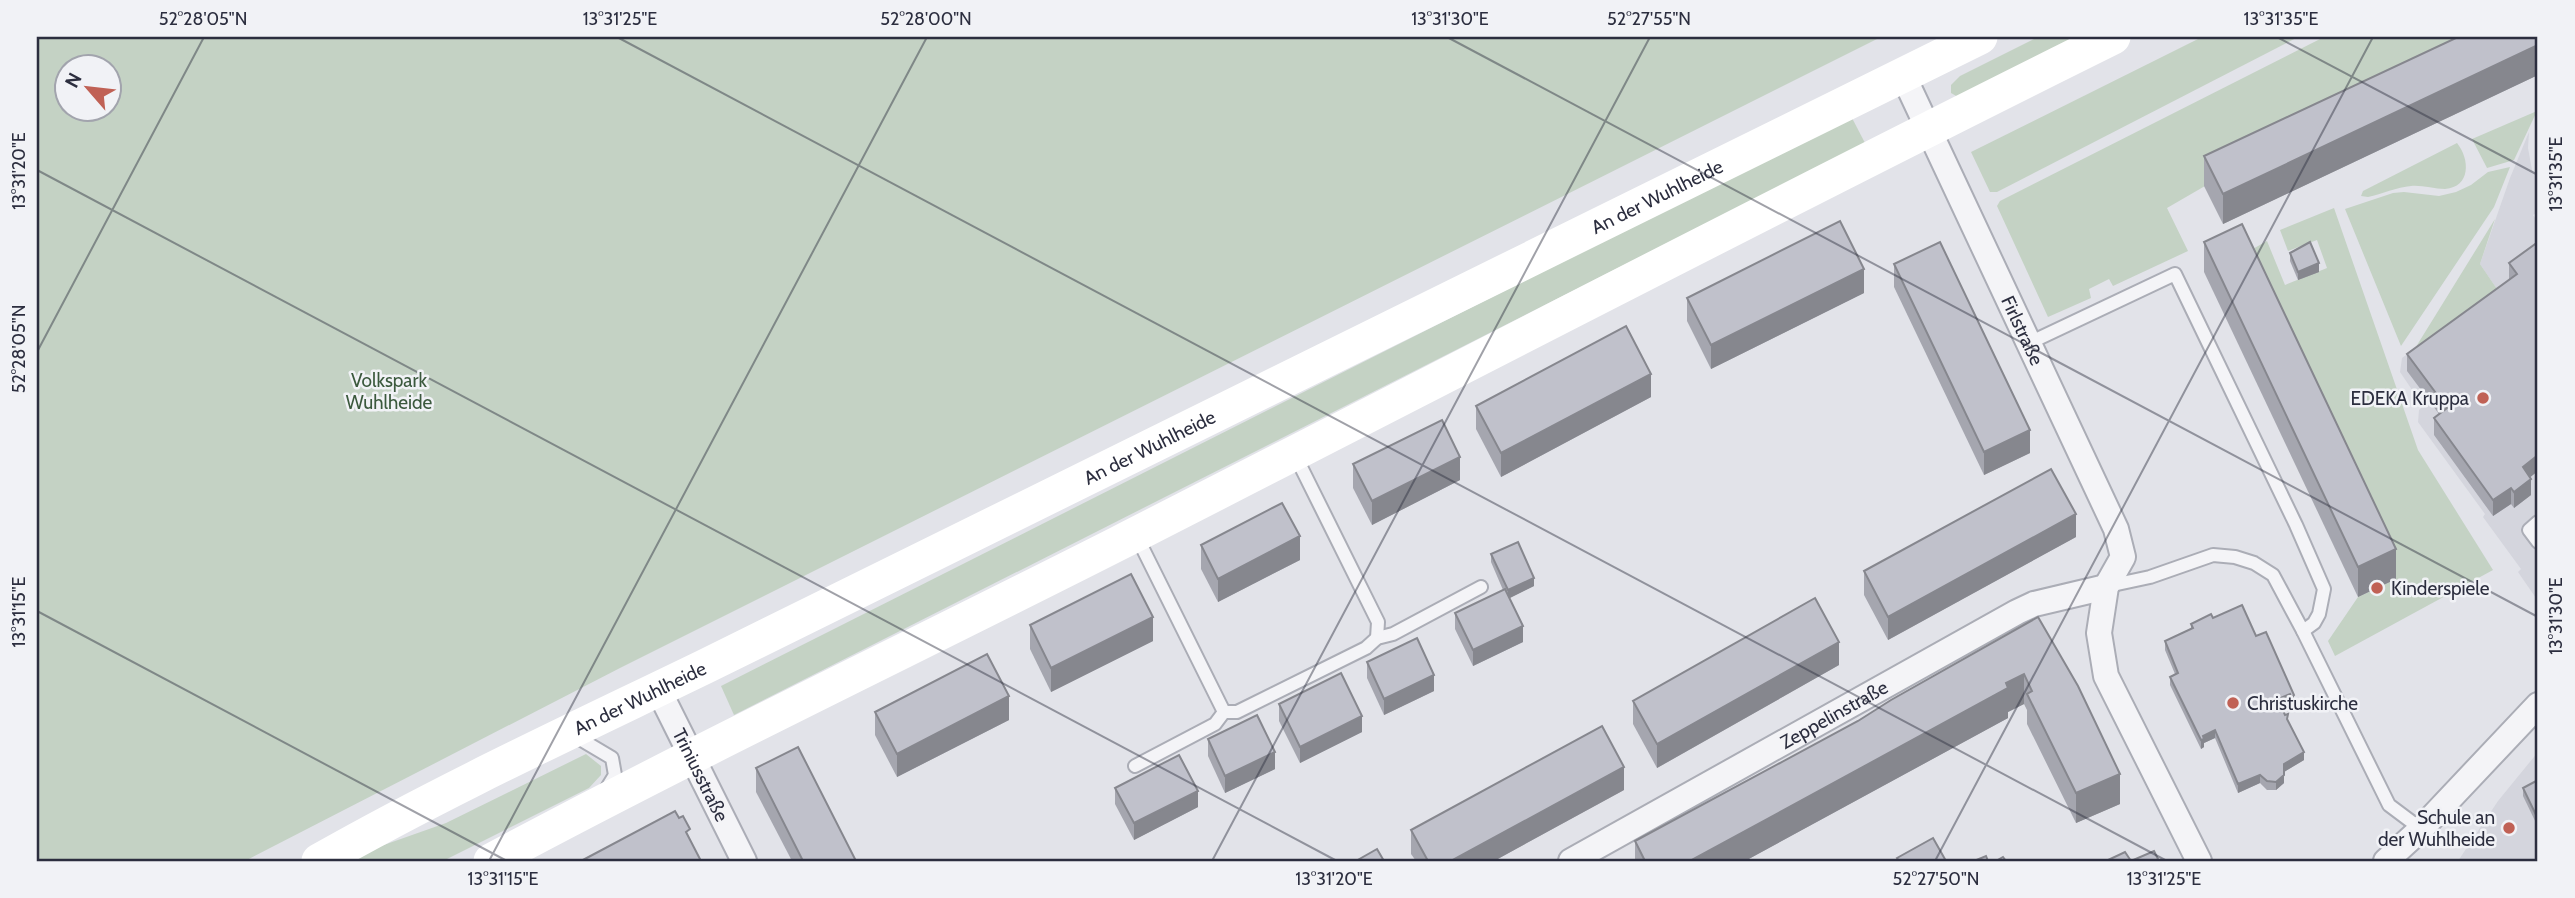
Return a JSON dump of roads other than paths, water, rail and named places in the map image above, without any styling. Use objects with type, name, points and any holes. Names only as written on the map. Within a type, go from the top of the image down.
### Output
[{"type":"main road","name":"An der Wuhlheide","points":[[319,861],[567,732],[1980,37]]},
{"type":"main road","points":[[491,861],[692,755],[1136,534],[2113,37]]},
{"type":"street","name":"Firlstraße","points":[[1903,75],[2116,529],[2123,557],[2106,587],[2099,633],[2106,676],[2199,861]]},
{"type":"street","name":"Zeppelinstraße","points":[[1571,861],[2018,612],[2034,604],[2106,587]]},
{"type":"street","name":"Triniusstraße","points":[[658,689],[744,861]]},
{"type":"street","points":[[2386,861],[2421,829],[2538,705]]},
{"type":"street","points":[[2413,861],[2421,829]]},
{"type":"lane","points":[[2029,343],[2175,274],[2324,589],[2319,614],[2314,623],[2304,631]]},
{"type":"lane","points":[[1293,452],[1378,622],[1377,638]]},
{"type":"lane","points":[[2538,522],[2529,530],[2538,542]]},
{"type":"lane","points":[[1136,534],[1224,712]]},
{"type":"lane","points":[[2106,587],[2150,577],[2213,555],[2235,556],[2254,563],[2273,575],[2304,631],[2389,805],[2421,829]]},
{"type":"lane","points":[[1224,712],[1237,712],[1481,587]]},
{"type":"lane","points":[[1135,766],[1215,724],[1224,712]]},
{"type":"lane","points":[[567,732],[612,758],[615,775],[595,806]]},
{"type":"place","name":"EDEKA Kruppa","points":[[2483,398]]},
{"type":"place","name":"Kinderspiele","points":[[2377,588]]},
{"type":"place","name":"Christuskirche","points":[[2233,703]]},
{"type":"place","name":"Schule an der Wuhlheide","points":[[2509,828]]},
{"type":"park label","name":"Volkspark Wuhlheide","points":[[389,391]]}]
